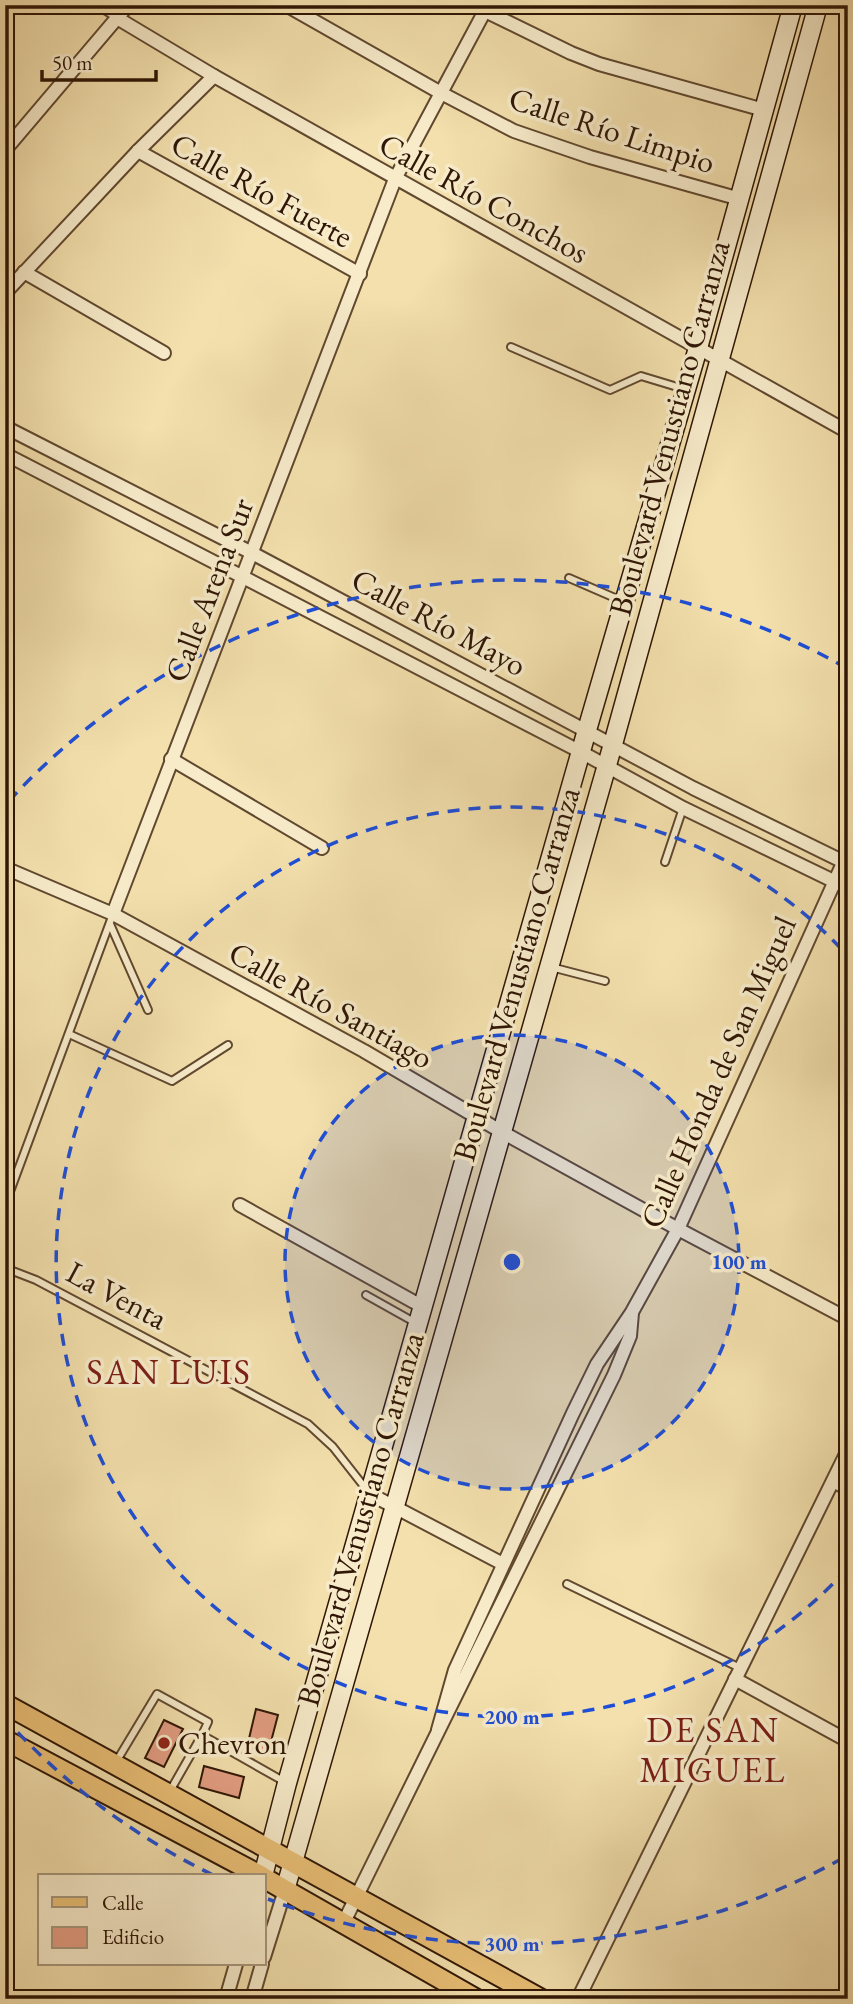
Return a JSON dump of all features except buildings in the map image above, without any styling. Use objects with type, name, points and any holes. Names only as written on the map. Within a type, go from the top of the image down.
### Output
[{"type":"main road","name":"Boulevard Venustiano Carranza","points":[[264,1874],[287,1783],[698,348],[793,5]]},
{"type":"main road","name":"Boulevard Venustiano Carranza","points":[[285,1890],[607,766],[818,5]]},
{"type":"main road","points":[[5,1704],[541,1999]]},
{"type":"main road","points":[[5,1740],[257,1874]]},
{"type":"main road","points":[[266,1879],[476,1999]]},
{"type":"street","points":[[5,150],[128,5]]},
{"type":"street","name":"Calle Río Limpio","points":[[286,5],[440,93],[514,131],[546,144],[740,199]]},
{"type":"street","points":[[482,7],[571,53],[599,64],[764,110]]},
{"type":"street","name":"Calle Arena Sur","points":[[111,919],[395,179],[482,7]]},
{"type":"street","name":"Calle Río Conchos","points":[[117,18],[395,179],[848,432]]},
{"type":"street","points":[[5,293],[138,151],[214,76]]},
{"type":"street","name":"Calle Río Fuerte","points":[[138,151],[360,274]]},
{"type":"street","points":[[24,272],[164,354]]},
{"type":"street","name":"Calle Río Mayo","points":[[5,427],[252,553],[693,788],[846,859]]},
{"type":"street","name":"Calle Río Mayo","points":[[5,454],[581,752],[683,808],[848,888]]},
{"type":"street","points":[[171,759],[322,848]]},
{"type":"street","points":[[683,808],[693,788]]},
{"type":"street","name":"Calle Honda de San Miguel","points":[[438,1730],[455,1670],[503,1564],[597,1364],[632,1312],[678,1230],[833,881],[846,859]]},
{"type":"street","name":"Calle Río Santiago","points":[[5,868],[111,919],[364,1051],[477,1118],[678,1230],[848,1319]]},
{"type":"street","points":[[240,1205],[423,1307]]},
{"type":"street","name":"Calle Honda de San Miguel","points":[[343,1924],[614,1375],[630,1336],[632,1312]]},
{"type":"street","points":[[578,1999],[848,1450]]},
{"type":"street","points":[[833,1481],[848,1489]]},
{"type":"street","points":[[370,1494],[503,1564]]},
{"type":"street","points":[[738,1674],[848,1741]]},
{"type":"street","name":"Boulevard Venustiano Carranza","points":[[266,1951],[285,1890]]},
{"type":"street","points":[[226,1999],[235,1966]]},
{"type":"street","points":[[252,1999],[261,1966]]},
{"type":"lane","name":"Calle Río Conchos","points":[[97,5],[117,18]]},
{"type":"lane","points":[[511,347],[610,390],[641,376],[686,390]]},
{"type":"lane","points":[[569,578],[624,602]]},
{"type":"lane","points":[[665,862],[683,808]]},
{"type":"lane","points":[[111,919],[148,1010]]},
{"type":"lane","name":"Calle Arena Sur","points":[[5,1205],[111,919]]},
{"type":"lane","points":[[549,967],[605,981]]},
{"type":"lane","points":[[69,1034],[172,1081],[228,1045]]},
{"type":"lane","name":"La Venta","points":[[5,1268],[36,1280],[308,1424],[333,1447],[370,1494]]},
{"type":"lane","points":[[366,1295],[418,1325]]},
{"type":"lane","points":[[567,1584],[738,1674]]},
{"type":"lane","points":[[115,1763],[158,1694],[208,1722],[169,1793]]},
{"type":"lane","points":[[202,1735],[287,1783]]},
{"type":"place","name":"Chevron","points":[[164,1743]]},
{"type":"district","name":"SAN LUIS","points":[[169,1372]]},
{"type":"district","name":"DE SAN MIGUEL","points":[[713,1750]]}]
